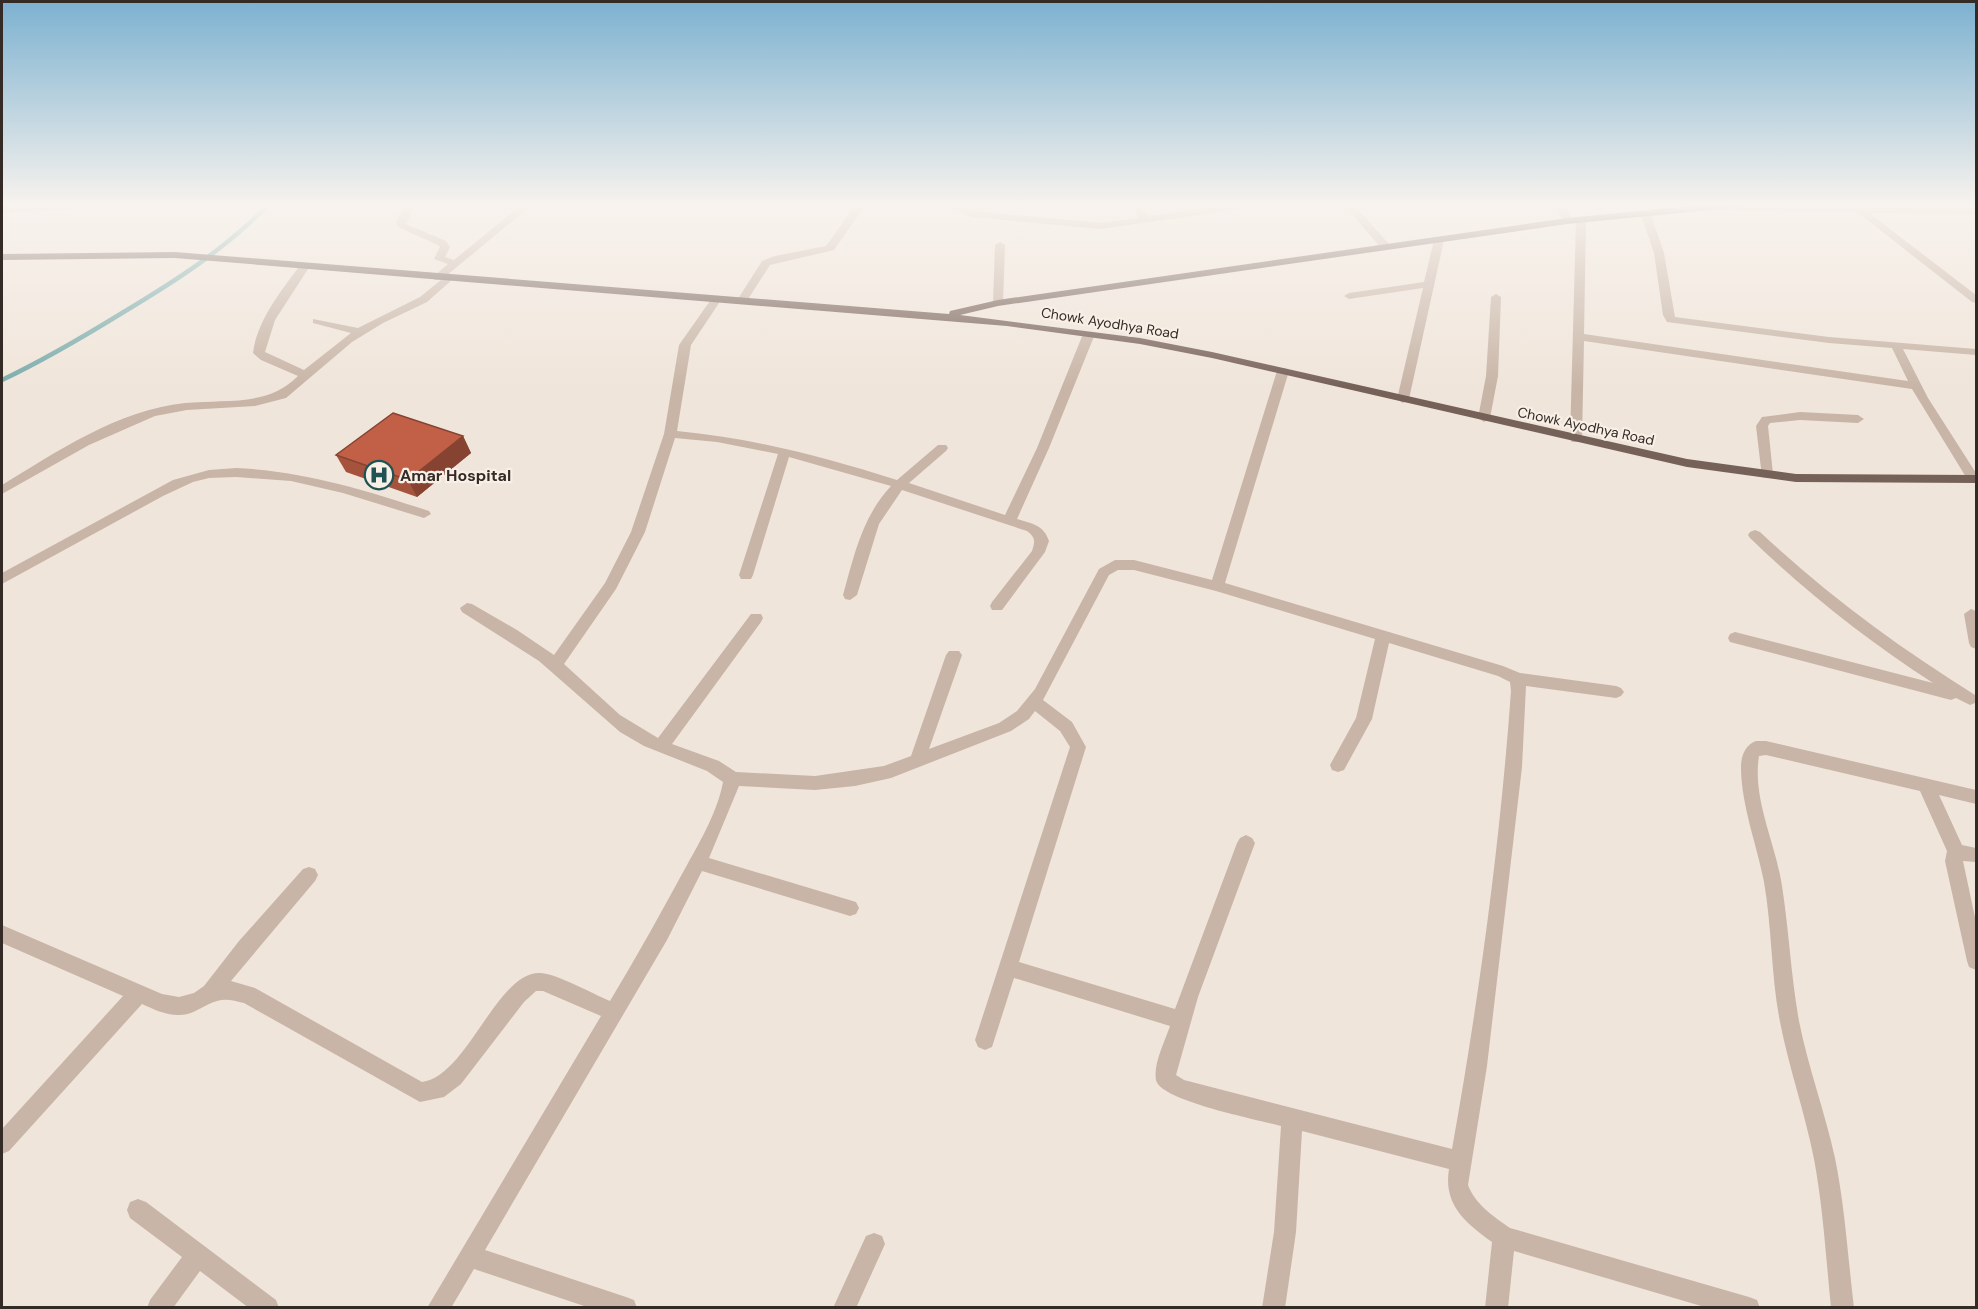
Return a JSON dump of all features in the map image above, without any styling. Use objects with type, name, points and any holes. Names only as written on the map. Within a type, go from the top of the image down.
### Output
[{"type":"main road","name":"Chowk Ayodhya Road","points":[[293,265],[443,279],[941,316],[1089,334],[1212,355],[1687,463],[1767,474],[1846,480],[1975,479]]},
{"type":"main road","points":[[941,316],[998,303],[1255,265]]},
{"type":"street","points":[[2,490],[105,431],[172,408],[234,405],[277,396],[291,389],[318,363],[360,332],[378,321],[429,298],[453,265]]},
{"type":"street","points":[[741,302],[765,265]]},
{"type":"street","points":[[998,303],[999,265]]},
{"type":"street","points":[[1403,399],[1433,265]]},
{"type":"street","points":[[1576,439],[1580,265]]},
{"type":"street","points":[[1661,265],[1668,315],[1671,320],[1829,340],[1977,352]]},
{"type":"street","points":[[1931,265],[1977,300]]},
{"type":"street","points":[[305,266],[279,303],[259,345],[259,353],[265,358],[305,375]]},
{"type":"street","points":[[1349,296],[1429,284]]},
{"type":"street","points":[[1484,418],[1492,376],[1496,297]]},
{"type":"street","points":[[555,665],[611,585],[638,532],[670,434],[685,345],[716,300]]},
{"type":"street","points":[[317,321],[360,332]]},
{"type":"street","points":[[1009,521],[1030,479],[1089,334]]},
{"type":"street","points":[[1579,337],[1916,386]]},
{"type":"street","points":[[1896,346],[1916,386],[1975,479]]},
{"type":"street","points":[[1217,586],[1283,371]]},
{"type":"street","points":[[1767,474],[1762,426],[1766,420],[1780,416],[1858,419]]},
{"type":"street","points":[[670,434],[739,441],[785,451],[852,469],[1032,528],[1040,534],[1042,541],[1038,552],[998,606]]},
{"type":"street","points":[[850,595],[867,540],[883,504],[899,486],[942,448]]},
{"type":"street","points":[[746,574],[785,451]]},
{"type":"street","points":[[2,579],[152,496],[193,478],[208,475],[256,475],[317,483],[363,494],[424,514]]},
{"type":"street","points":[[1755,535],[1794,573],[1861,626],[1926,673],[1973,700]]},
{"type":"street","points":[[467,608],[512,634],[555,665],[607,716],[639,736],[721,768],[732,779],[815,783],[855,779],[885,773],[1005,727],[1023,715],[1033,701],[1104,572],[1115,565],[1134,565],[1217,586],[1503,672],[1517,679],[1616,692]]},
{"type":"street","points":[[1971,614],[1977,643]]},
{"type":"street","points":[[661,746],[756,618]]},
{"type":"street","points":[[1338,765],[1364,719],[1383,636]]},
{"type":"street","points":[[1735,638],[1973,700]]},
{"type":"street","points":[[917,761],[954,655]]},
{"type":"street","points":[[1517,679],[1519,690],[1514,766],[1478,1066],[1457,1185],[1461,1200],[1476,1216],[1504,1237],[1724,1303],[1749,1308]]},
{"type":"street","points":[[985,1040],[1078,747],[1075,736],[1033,701]]},
{"type":"street","points":[[1843,1308],[1825,1162],[1813,1107],[1790,1024],[1783,982],[1773,884],[1753,798],[1749,766],[1751,754],[1756,748],[1766,748],[1927,788],[1977,797]]},
{"type":"street","points":[[438,1308],[655,942],[698,862],[730,791],[732,779]]},
{"type":"street","points":[[1927,788],[1956,851],[1954,861],[1977,961]]},
{"type":"street","points":[[1246,843],[1181,1020],[1167,1067],[1166,1080],[1180,1089],[1461,1162]]},
{"type":"street","points":[[1956,851],[1977,855]]},
{"type":"street","points":[[698,862],[850,908]]},
{"type":"street","points":[[2,934],[18,943],[162,1003],[180,1006],[199,1001],[212,992],[240,955],[309,875]]},
{"type":"street","points":[[1008,967],[1181,1020]]},
{"type":"street","points":[[212,992],[229,990],[248,995],[420,1092],[437,1090],[454,1077],[517,994],[532,982],[544,982],[614,1012]]},
{"type":"street","points":[[2,1144],[139,993]]},
{"type":"street","points":[[1273,1308],[1285,1232],[1292,1118]]},
{"type":"street","points":[[138,1210],[268,1308]]},
{"type":"street","points":[[1496,1308],[1504,1237]]},
{"type":"street","points":[[844,1308],[874,1244]]},
{"type":"street","points":[[158,1308],[198,1255]]},
{"type":"street","points":[[468,1257],[626,1308]]},
{"type":"building","points":[[393,413],[463,436],[408,480],[336,455]]},
{"type":"waterway","points":[[2,380],[78,339],[196,265]]},
{"type":"place","name":"Amar Hospital","points":[[379,475]]}]
